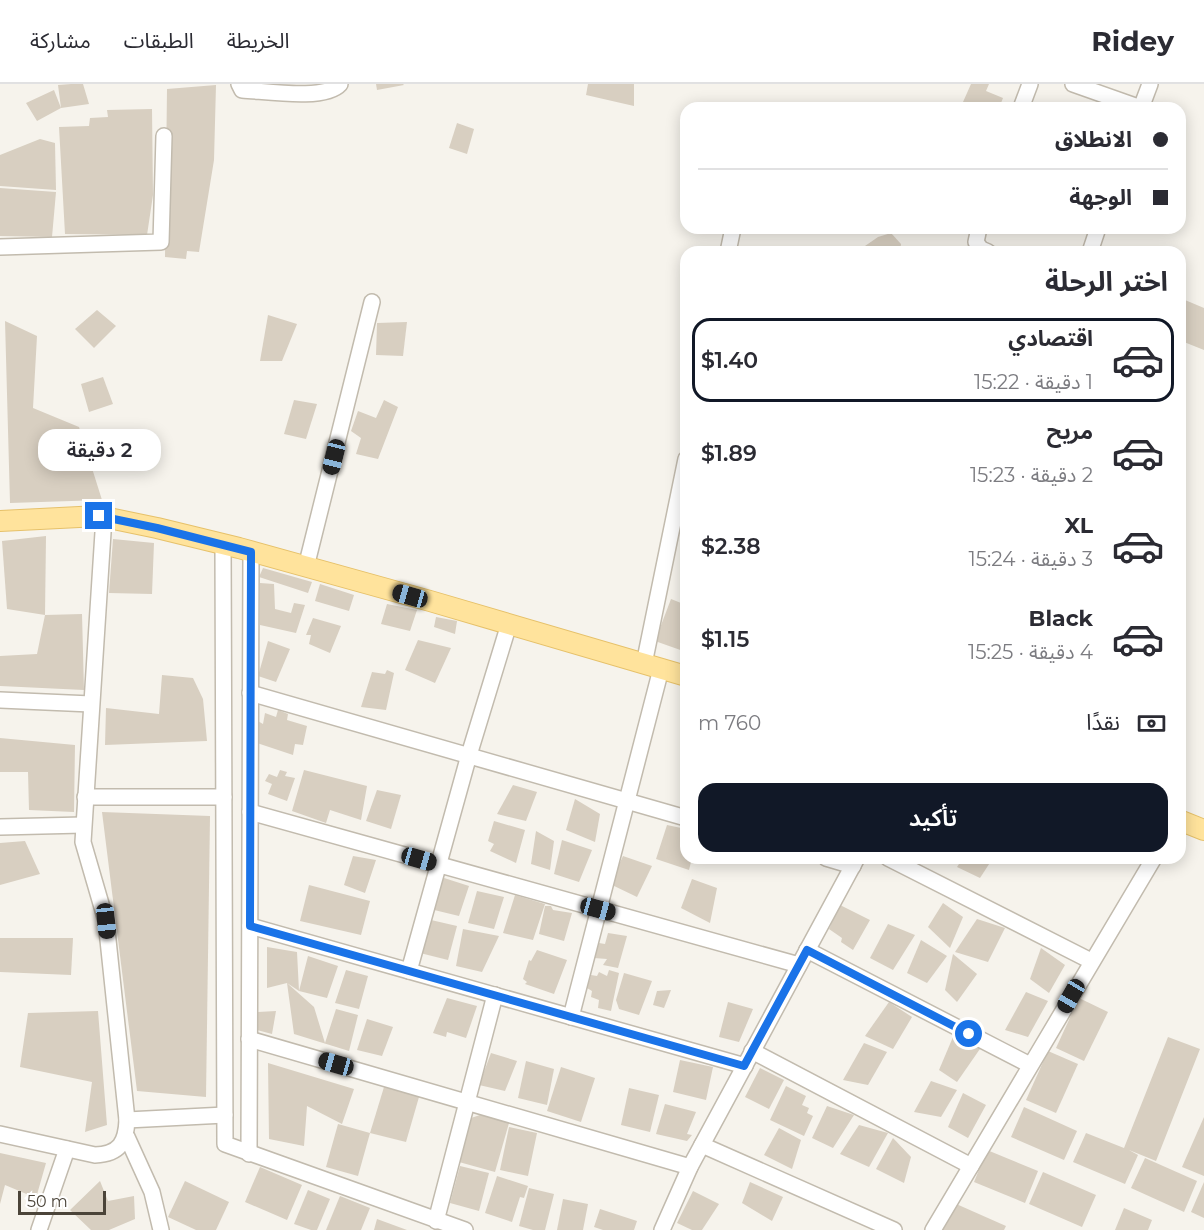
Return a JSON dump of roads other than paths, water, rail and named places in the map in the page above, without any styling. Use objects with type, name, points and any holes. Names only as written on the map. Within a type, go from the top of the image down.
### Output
[{"type":"main road","points":[[0,521],[104,517],[223,544],[680,674]]},
{"type":"main road","points":[[1186,823],[1204,830]]},
{"type":"street","points":[[239,84],[242,90],[313,94],[332,90],[340,84]]},
{"type":"street","points":[[1023,102],[1030,84]]},
{"type":"street","points":[[1073,84],[1124,102]]},
{"type":"street","points":[[1143,102],[1150,84]]},
{"type":"street","points":[[0,247],[161,242],[164,136]]},
{"type":"street","points":[[306,567],[372,302]]},
{"type":"street","points":[[571,1017],[627,801],[680,496]]},
{"type":"street","points":[[104,517],[83,846],[106,921],[127,1120],[126,1137],[152,1192],[163,1229]]},
{"type":"street","points":[[223,544],[225,1144],[465,1230]]},
{"type":"street","points":[[249,1154],[251,552]]},
{"type":"street","points":[[409,971],[469,756],[509,624]]},
{"type":"street","points":[[250,693],[680,816]]},
{"type":"street","points":[[0,700],[92,704]]},
{"type":"street","points":[[85,797],[224,797]]},
{"type":"street","points":[[250,812],[799,965]]},
{"type":"street","points":[[0,827],[83,825]]},
{"type":"street","points":[[662,1230],[690,1167],[854,864]]},
{"type":"street","points":[[900,864],[1091,961]]},
{"type":"street","points":[[933,1230],[1150,864]]},
{"type":"street","points":[[250,926],[744,1066]]},
{"type":"street","points":[[807,950],[1030,1065]]},
{"type":"street","points":[[436,1221],[495,995]]},
{"type":"street","points":[[249,1039],[690,1167]]},
{"type":"street","points":[[752,1052],[971,1166]]},
{"type":"street","points":[[127,1120],[225,1115]]},
{"type":"street","points":[[0,1134],[100,1155],[118,1146],[126,1137]]},
{"type":"street","points":[[702,1145],[894,1230]]},
{"type":"street","points":[[39,1230],[67,1149]]}]
